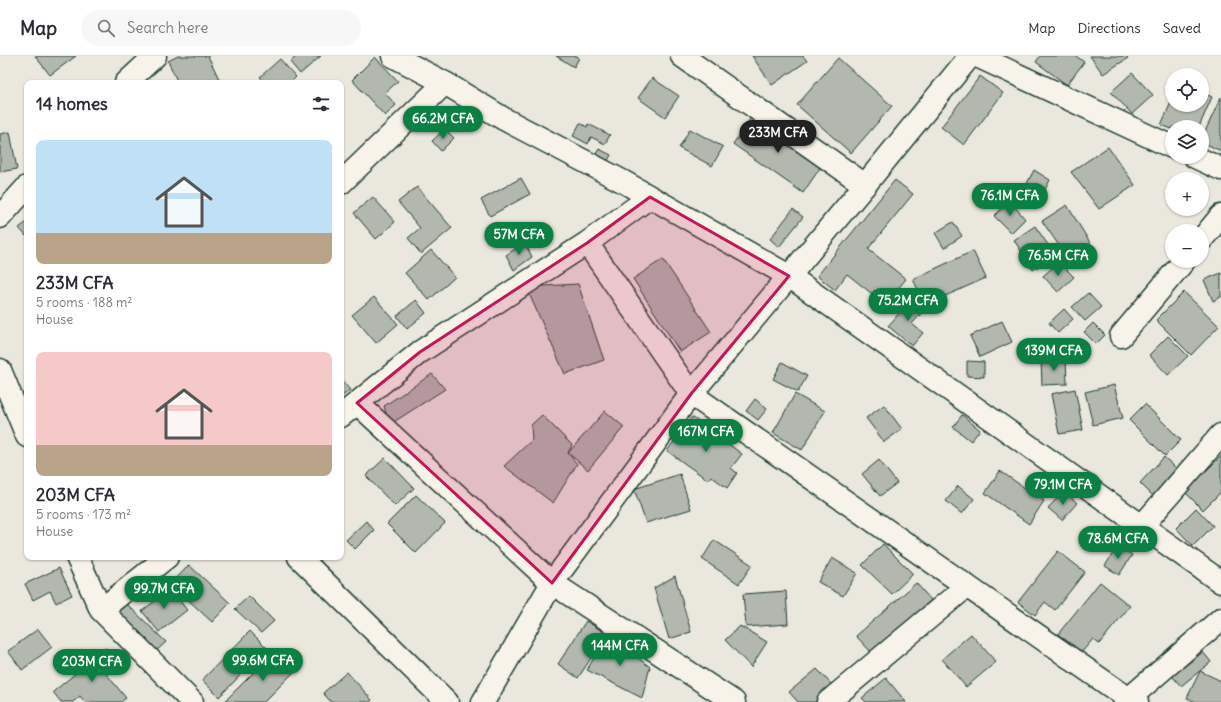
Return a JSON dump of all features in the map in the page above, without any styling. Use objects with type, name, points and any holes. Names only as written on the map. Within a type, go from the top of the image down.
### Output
[{"type":"street","points":[[129,80],[155,56]]},
{"type":"street","points":[[393,56],[413,68],[445,83],[504,118],[650,197],[789,276],[1221,582]]},
{"type":"street","points":[[682,56],[865,185]]},
{"type":"street","points":[[483,702],[552,583],[691,394],[970,56]]},
{"type":"street","points":[[977,56],[1165,143]]},
{"type":"street","points":[[344,180],[445,83]]},
{"type":"street","points":[[1209,163],[1221,169]]},
{"type":"street","points":[[0,217],[24,190]]},
{"type":"street","points":[[650,197],[587,243],[420,352],[349,409],[552,583],[734,702]]},
{"type":"street","points":[[1209,231],[1221,216]]},
{"type":"street","points":[[587,243],[691,394],[1130,701],[1221,619]]},
{"type":"street","points":[[1121,336],[1178,268]]},
{"type":"street","points":[[0,370],[24,429]]},
{"type":"street","points":[[1142,526],[1221,434]]},
{"type":"street","points":[[78,560],[101,610],[192,702]]},
{"type":"street","points":[[101,610],[163,560]]},
{"type":"street","points":[[302,560],[447,702]]},
{"type":"street","points":[[828,702],[967,586]]},
{"type":"highlighted area","points":[[650,197],[789,276],[691,394],[552,583],[357,403],[420,352],[587,243]]},
{"type":"building","points":[[35,56],[76,56],[50,75]]},
{"type":"building","points":[[178,56],[208,56],[220,80],[177,80],[168,61]]},
{"type":"building","points":[[297,56],[321,56],[300,74],[290,62]]},
{"type":"building","points":[[556,56],[577,56],[579,58],[574,67]]},
{"type":"building","points":[[752,56],[803,56],[807,61],[772,85]]},
{"type":"building","points":[[1040,56],[1076,56],[1084,62],[1067,85],[1036,62]]},
{"type":"building","points":[[1090,56],[1126,56],[1128,58],[1103,74]]},
{"type":"building","points":[[375,57],[398,81],[385,93],[396,105],[385,116],[352,80]]},
{"type":"building","points":[[838,58],[892,106],[851,153],[797,105]]},
{"type":"building","points":[[280,59],[296,77],[293,80],[263,80],[260,77]]},
{"type":"building","points":[[1132,73],[1153,95],[1132,114],[1111,92]]},
{"type":"building","points":[[980,76],[1003,93],[964,145],[941,127]]},
{"type":"building","points":[[652,78],[679,96],[665,117],[638,98]]},
{"type":"building","points":[[1209,96],[1212,97],[1209,104]]},
{"type":"building","points":[[1221,97],[1221,151],[1209,145],[1209,123]]},
{"type":"building","points":[[1167,112],[1206,112],[1202,120],[1165,120],[1165,126],[1161,125]]},
{"type":"building","points":[[752,116],[822,165],[803,193],[733,144]]},
{"type":"building","points":[[580,123],[587,127],[588,124],[610,135],[605,144],[591,137],[588,144],[573,136]]},
{"type":"building","points":[[445,129],[454,138],[441,151],[432,141]]},
{"type":"building","points":[[690,129],[723,147],[712,166],[679,148]]},
{"type":"building","points":[[10,132],[17,169],[0,172],[0,134]]},
{"type":"building","points":[[1108,147],[1135,185],[1099,209],[1071,172]]},
{"type":"building","points":[[599,149],[611,155],[605,166],[593,159]]},
{"type":"building","points":[[1034,170],[1050,180],[1035,209],[1022,193]]},
{"type":"building","points":[[521,178],[530,194],[490,216],[481,200]]},
{"type":"building","points":[[895,180],[913,194],[868,249],[906,279],[885,304],[847,274],[835,290],[817,276]]},
{"type":"building","points":[[417,187],[452,228],[421,254],[408,238],[420,228],[398,202]]},
{"type":"building","points":[[373,197],[395,222],[376,239],[354,213]]},
{"type":"building","points":[[1010,201],[1025,219],[1011,233],[994,216]]},
{"type":"building","points":[[1067,205],[1092,246],[1069,260],[1042,221]]},
{"type":"building","points":[[793,209],[803,217],[779,247],[770,239]]},
{"type":"building","points":[[953,222],[962,236],[944,248],[935,233]]},
{"type":"building","points":[[24,224],[24,234],[19,228]]},
{"type":"building","points":[[1035,226],[1055,255],[1033,270],[1014,240]]},
{"type":"building","points":[[525,243],[532,257],[514,270],[506,255]]},
{"type":"building","points":[[431,250],[455,277],[429,300],[405,273]]},
{"type":"building","points":[[973,251],[986,278],[925,305],[913,279]]},
{"type":"building","points":[[663,259],[711,332],[680,352],[633,279]]},
{"type":"building","points":[[1059,262],[1074,277],[1058,292],[1043,276]]},
{"type":"building","points":[[1221,273],[1221,297],[1213,301],[1204,280]]},
{"type":"building","points":[[578,284],[604,360],[565,374],[526,287]]},
{"type":"building","points":[[1184,292],[1219,326],[1191,355],[1156,320]]},
{"type":"building","points":[[1088,293],[1101,307],[1085,321],[1072,307]]},
{"type":"building","points":[[374,297],[398,324],[376,343],[352,315]]},
{"type":"building","points":[[913,298],[925,309],[912,324],[923,333],[912,346],[888,326]]},
{"type":"building","points":[[416,300],[426,313],[407,329],[397,316]]},
{"type":"building","points":[[1064,309],[1073,319],[1058,333],[1049,323]]},
{"type":"building","points":[[1002,321],[1012,342],[980,357],[970,336]]},
{"type":"building","points":[[1093,323],[1105,335],[1096,344],[1084,332]]},
{"type":"building","points":[[1168,336],[1188,356],[1168,375],[1149,355]]},
{"type":"building","points":[[1066,359],[1067,384],[1042,385],[1041,360]]},
{"type":"building","points":[[967,361],[984,362],[984,377],[967,376]]},
{"type":"building","points":[[782,362],[807,376],[798,392],[773,379]]},
{"type":"building","points":[[432,374],[445,389],[389,425],[384,406]]},
{"type":"building","points":[[344,383],[350,390],[344,395]]},
{"type":"building","points":[[1114,385],[1123,418],[1093,425],[1085,392]]},
{"type":"building","points":[[1075,389],[1083,430],[1059,434],[1051,394]]},
{"type":"building","points":[[795,394],[825,411],[802,450],[773,433]]},
{"type":"building","points":[[755,399],[767,409],[758,420],[746,411]]},
{"type":"building","points":[[1145,404],[1181,440],[1165,456],[1129,420]]},
{"type":"building","points":[[884,405],[902,429],[884,442],[866,418]]},
{"type":"building","points":[[605,411],[624,427],[588,470],[568,453]]},
{"type":"building","points":[[542,415],[572,445],[568,453],[577,464],[553,503],[504,466],[532,440],[531,425]]},
{"type":"building","points":[[962,415],[980,430],[971,441],[953,427]]},
{"type":"building","points":[[692,417],[742,454],[731,468],[737,473],[727,488],[711,476],[708,480],[667,451]]},
{"type":"building","points":[[1221,456],[1221,492],[1203,510],[1185,492]]},
{"type":"building","points":[[1164,457],[1179,471],[1154,497],[1140,483]]},
{"type":"building","points":[[385,458],[414,488],[395,506],[366,476]]},
{"type":"building","points":[[879,460],[897,483],[880,496],[862,474]]},
{"type":"building","points":[[1000,471],[1044,501],[1029,524],[985,493]]},
{"type":"building","points":[[680,474],[691,509],[646,523],[634,489]]},
{"type":"building","points":[[958,486],[974,499],[962,514],[946,501]]},
{"type":"building","points":[[1064,491],[1077,503],[1062,520],[1048,508]]},
{"type":"building","points":[[416,495],[445,523],[416,553],[387,524]]},
{"type":"building","points":[[1196,508],[1213,526],[1193,546],[1176,528]]},
{"type":"building","points":[[366,521],[374,530],[355,549],[346,540]]},
{"type":"building","points":[[714,540],[752,565],[739,584],[702,559]]},
{"type":"building","points":[[883,544],[913,574],[892,594],[862,565]]},
{"type":"building","points":[[1118,545],[1132,555],[1119,575],[1105,566]]},
{"type":"building","points":[[1058,551],[1085,572],[1055,610],[1045,602],[1035,615],[1018,602]]},
{"type":"building","points":[[832,558],[857,573],[843,596],[818,582]]},
{"type":"building","points":[[189,565],[230,603],[212,622],[171,584]]},
{"type":"building","points":[[59,568],[72,595],[56,603],[50,591],[33,600],[25,584]]},
{"type":"building","points":[[675,576],[691,632],[669,639],[654,588]]},
{"type":"building","points":[[1100,582],[1130,606],[1099,644],[1093,639],[1081,653],[1058,634]]},
{"type":"building","points":[[916,583],[931,600],[872,653],[856,636]]},
{"type":"building","points":[[170,589],[187,610],[159,632],[142,611]]},
{"type":"building","points":[[786,591],[788,624],[746,627],[743,594]]},
{"type":"building","points":[[249,596],[274,621],[261,633],[235,609]]},
{"type":"building","points":[[126,603],[166,642],[155,652],[116,614]]},
{"type":"building","points":[[586,621],[607,634],[578,678],[558,664]]},
{"type":"building","points":[[740,626],[767,642],[751,667],[725,640]]},
{"type":"building","points":[[38,629],[52,647],[22,670],[8,651]]},
{"type":"building","points":[[250,631],[267,648],[219,697],[202,680]]},
{"type":"building","points":[[971,634],[996,662],[966,687],[942,659]]},
{"type":"building","points":[[607,635],[650,667],[642,698],[587,670]]},
{"type":"building","points":[[106,648],[117,661],[104,671],[126,698],[121,702],[85,702],[80,696],[73,702],[61,702],[53,692]]},
{"type":"building","points":[[274,652],[294,672],[264,702],[224,702]]},
{"type":"building","points":[[1203,652],[1211,662],[1181,686],[1172,676]]},
{"type":"building","points":[[817,669],[833,686],[815,702],[798,702],[789,692]]},
{"type":"building","points":[[1200,671],[1221,681],[1221,702],[1196,702],[1187,698]]},
{"type":"building","points":[[347,672],[372,700],[370,702],[331,702],[323,693]]},
{"type":"building","points":[[886,678],[906,702],[866,702],[862,698]]}]
